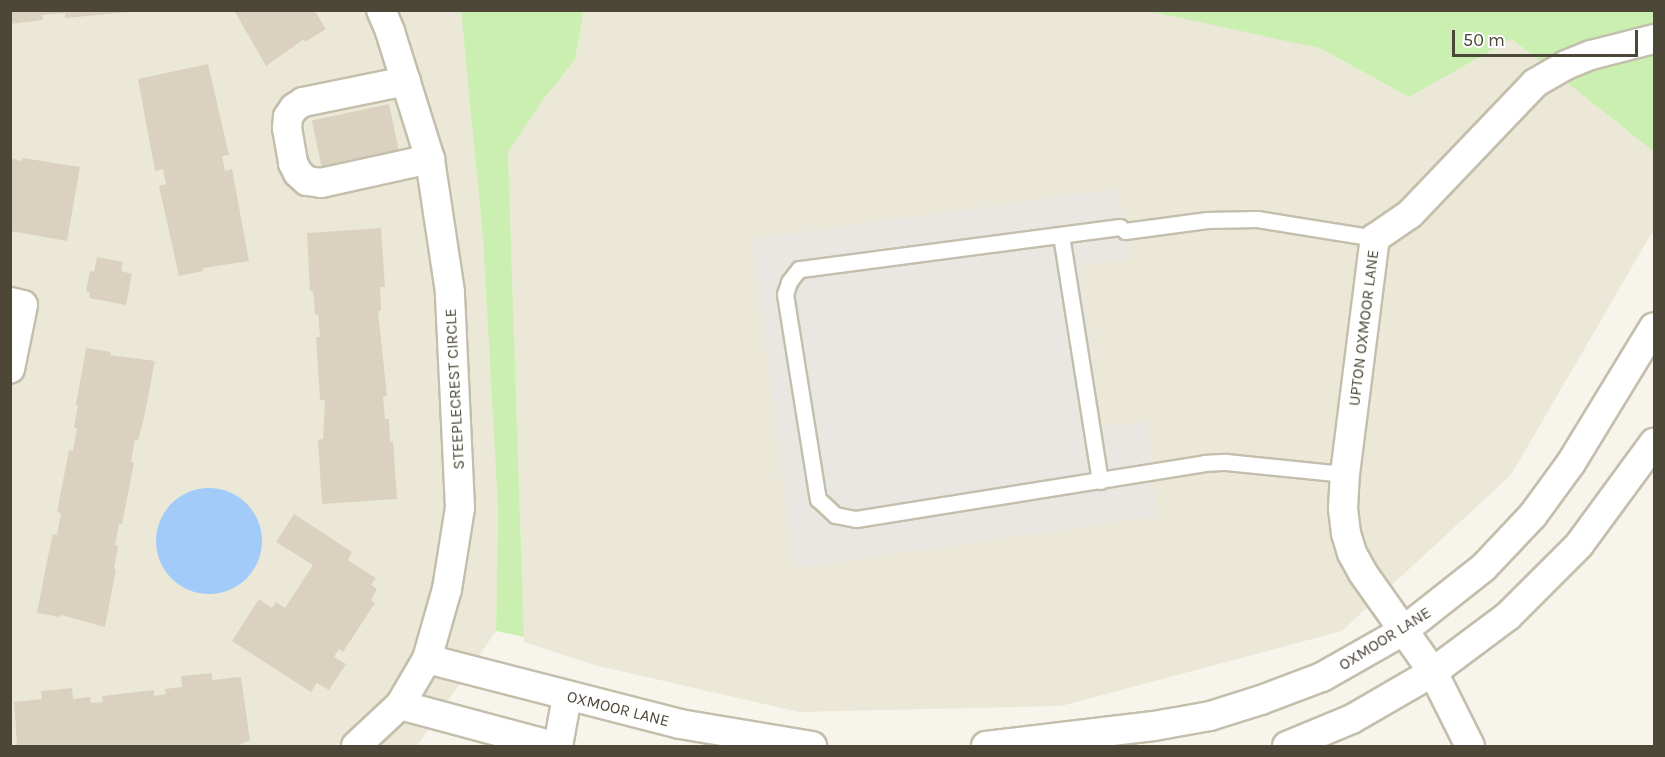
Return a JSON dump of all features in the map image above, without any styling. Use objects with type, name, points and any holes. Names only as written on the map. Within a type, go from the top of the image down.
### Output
[{"type":"street","name":"STEEPLECREST CIRCLE","points":[[356,747],[400,705],[427,659],[447,589],[460,508],[450,292],[430,159],[381,10]]},
{"type":"street","name":"UPTON OXMOOR LANE","points":[[1470,747],[1433,672],[1402,631],[1352,553],[1346,533],[1343,509],[1345,474],[1375,238],[1410,214],[1535,83],[1566,65],[1591,55],[1654,39]]},
{"type":"street","points":[[406,81],[303,102],[294,108],[288,117],[286,128],[293,163],[298,174],[307,181],[321,183],[430,159]]},
{"type":"street","points":[[10,302],[23,305],[10,369]]},
{"type":"street","name":"OXMOOR LANE","points":[[986,747],[1154,726],[1218,713],[1322,677],[1402,631],[1484,567],[1533,515],[1571,463],[1654,327]]},
{"type":"street","points":[[1287,747],[1352,719],[1433,672],[1508,616],[1553,573],[1603,515],[1654,443]]},
{"type":"street","name":"OXMOOR LANE","points":[[427,659],[567,697],[680,724],[812,747]]},
{"type":"street","points":[[400,705],[555,747],[567,697]]},
{"type":"lane","points":[[1345,474],[1226,462],[1204,463],[856,519],[836,515],[818,499],[785,294],[789,282],[799,268],[1122,229],[1218,220],[1257,219],[1375,238]]},
{"type":"lane","points":[[1060,235],[1100,481]]},
{"type":"shaded area","points":[[10,11],[461,11],[483,239],[498,510],[496,631],[417,746],[11,746]]},
{"type":"shaded area","points":[[584,11],[1150,11],[1309,43],[1409,97],[1512,39],[1654,152],[1654,229],[1511,475],[1342,631],[1061,706],[799,712],[594,665],[524,642],[508,152],[542,101],[575,60]]},
{"type":"shaded area","points":[[1118,189],[1130,258],[1080,266],[1102,425],[1148,422],[1157,516],[794,568],[751,239]]},
{"type":"green space","points":[[461,11],[584,11],[575,60],[542,101],[508,152],[524,637],[496,631],[498,510],[483,239]]},
{"type":"green space","points":[[1148,11],[1654,11],[1654,152],[1512,39],[1409,97],[1319,48]]},
{"type":"water","points":[[209,488],[229,492],[246,504],[258,521],[262,541],[258,561],[246,578],[229,590],[209,594],[189,590],[172,578],[160,561],[156,541],[160,521],[172,504],[189,492]]},
{"type":"building","points":[[10,10],[129,10],[129,12],[65,18],[65,13],[42,15],[43,20],[10,24]]},
{"type":"building","points":[[234,10],[314,10],[326,29],[305,42],[304,39],[266,66]]},
{"type":"building","points":[[208,64],[229,155],[222,156],[225,171],[232,169],[249,261],[203,268],[203,271],[179,276],[159,186],[166,184],[163,169],[155,171],[138,79]]},
{"type":"building","points":[[389,104],[399,152],[322,168],[312,120]]},
{"type":"building","points":[[10,158],[80,167],[67,241],[10,231]]},
{"type":"building","points":[[381,228],[385,287],[380,287],[381,311],[378,311],[387,396],[383,397],[385,419],[389,419],[390,442],[393,441],[397,499],[322,504],[318,440],[323,439],[325,400],[320,400],[316,337],[320,337],[313,291],[310,291],[307,233]]},
{"type":"building","points":[[97,257],[123,262],[121,271],[132,274],[126,305],[89,298],[90,292],[86,291],[90,271],[94,272]]},
{"type":"building","points":[[86,348],[111,352],[110,355],[155,361],[144,418],[138,440],[135,440],[131,462],[134,463],[122,524],[119,524],[115,545],[118,546],[114,569],[116,569],[105,627],[61,615],[60,617],[37,613],[53,534],[57,535],[61,513],[57,512],[69,450],[73,451],[77,428],[74,428],[78,405],[76,405]]},
{"type":"building","points":[[294,514],[352,552],[348,560],[376,578],[371,585],[377,589],[371,600],[375,603],[343,652],[339,649],[334,657],[346,664],[329,690],[317,683],[311,692],[232,641],[259,599],[272,608],[276,602],[285,608],[313,565],[276,542]]},
{"type":"building","points":[[212,673],[212,680],[241,677],[250,740],[238,746],[17,746],[14,702],[42,699],[41,691],[72,688],[73,699],[90,697],[91,703],[103,702],[102,696],[154,690],[154,696],[166,694],[165,689],[182,687],[181,676]]}]
